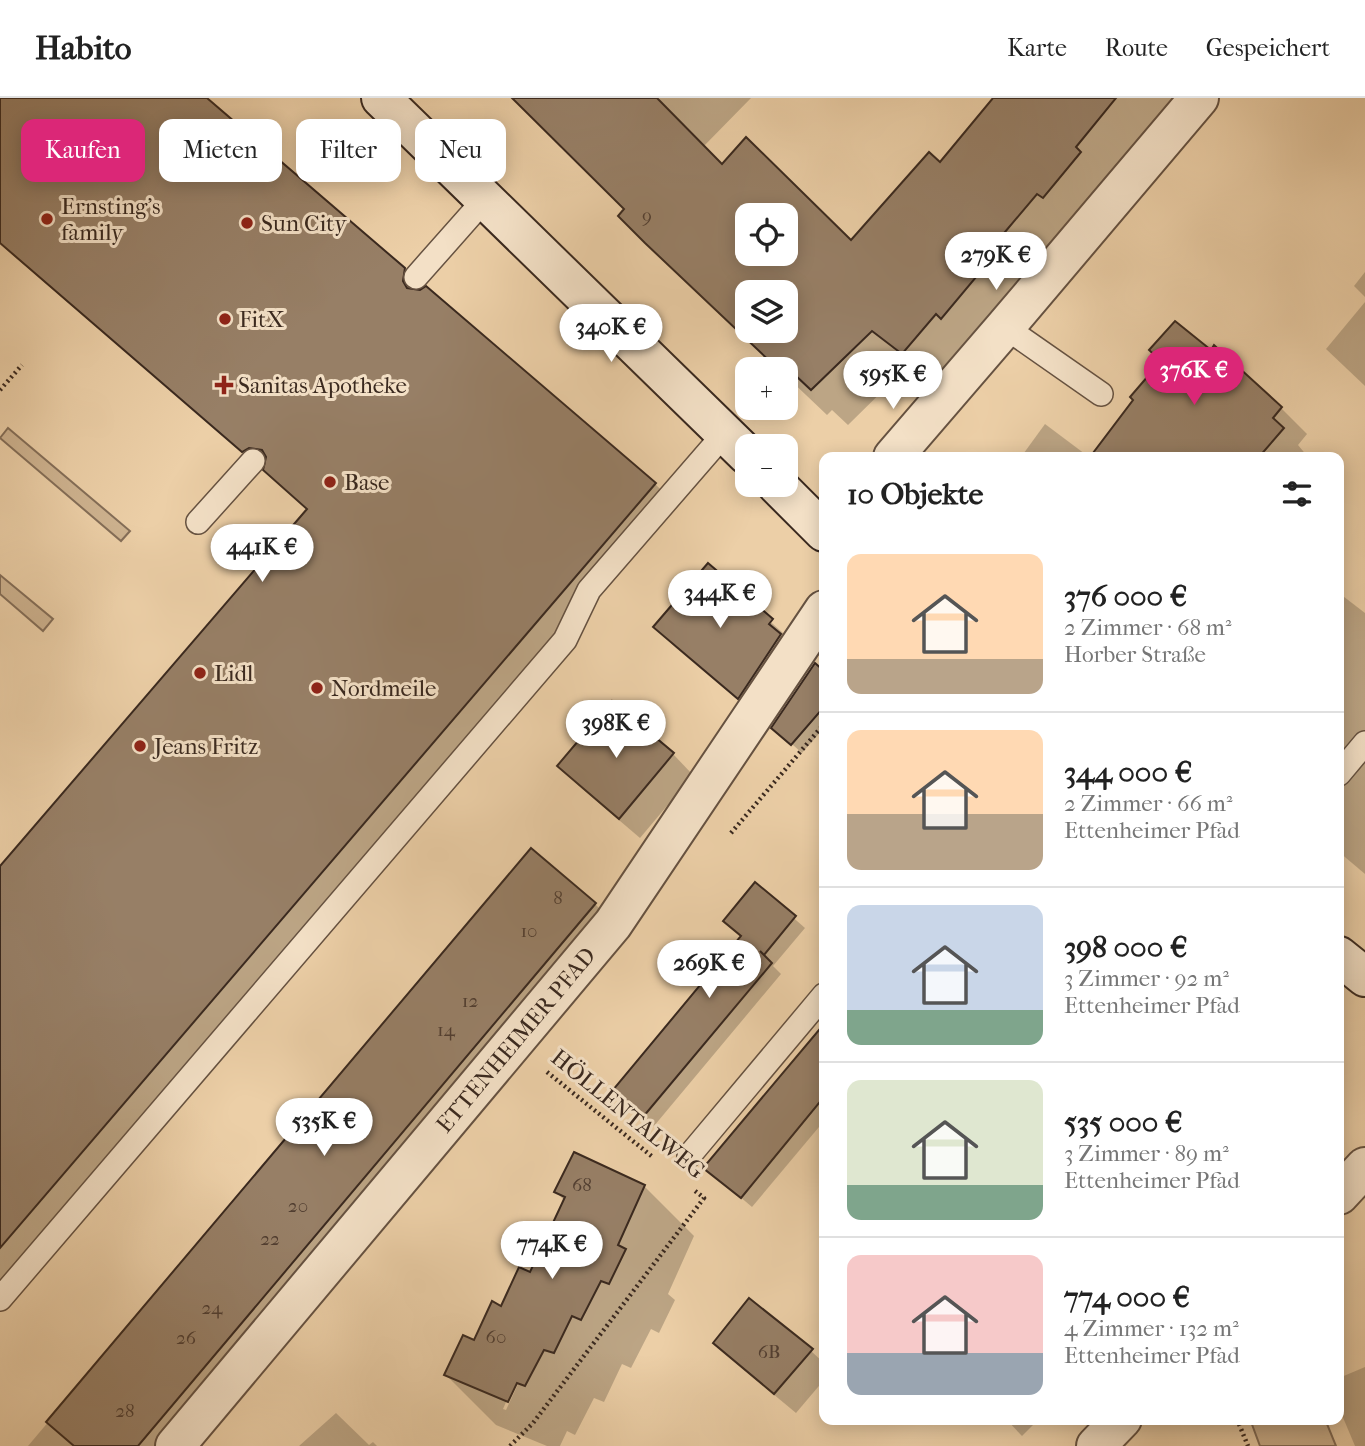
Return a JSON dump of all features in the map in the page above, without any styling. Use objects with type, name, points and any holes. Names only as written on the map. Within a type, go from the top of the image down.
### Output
[{"type":"street","points":[[381,98],[735,443]]},
{"type":"street","points":[[896,452],[1199,98]]},
{"type":"street","points":[[789,497],[819,527]]},
{"type":"street","name":"ETTENHEIMER PFAD","points":[[175,1446],[614,924],[819,617]]},
{"type":"street","points":[[1344,960],[1365,977]]},
{"type":"street","points":[[1344,1190],[1365,1167]]},
{"type":"street","points":[[1096,1446],[1116,1425]]},
{"type":"lane","points":[[416,277],[485,199]]},
{"type":"lane","points":[[1005,327],[1101,394]]},
{"type":"lane","points":[[0,1298],[565,640],[589,590],[735,445]]},
{"type":"lane","points":[[198,522],[253,461]]},
{"type":"lane","points":[[1344,768],[1365,743]]},
{"type":"lane","points":[[689,1156],[819,1001]]},
{"type":"path","points":[[0,390],[22,365]]},
{"type":"path","name":"HÖLLENTALWEG","points":[[514,1043],[554,1079],[661,1164]]},
{"type":"path","name":"HÖLLENTALWEG","points":[[510,1446],[533,1423],[704,1198],[694,1190]]},
{"type":"path","points":[[1239,1425],[1248,1446]]},
{"type":"shaded area","points":[[8,428],[130,531],[121,541],[0,438]]},
{"type":"shaded area","points":[[0,575],[53,619],[43,631],[0,594]]},
{"type":"shaded area","points":[[1252,1425],[1327,1425],[1336,1446],[1260,1446]]},
{"type":"building","name":"Nordmeile","points":[[0,98],[207,98],[231,119],[159,119],[159,182],[282,182],[282,162],[296,174],[296,182],[305,182],[405,268],[403,281],[407,288],[420,290],[426,286],[656,483],[0,1248],[0,866],[307,509],[263,470],[266,457],[262,450],[249,448],[242,452],[0,243]]},
{"type":"building","points":[[512,98],[657,98],[722,164],[746,137],[851,240],[929,152],[940,162],[993,98],[1116,98],[1076,147],[1081,152],[1043,198],[1037,194],[1005,232],[972,272],[977,276],[941,319],[936,314],[902,354],[872,331],[811,390],[798,378],[798,357],[765,357],[751,343],[798,343],[798,280],[735,280],[735,328],[618,216],[624,209]]},
{"type":"building","points":[[1175,321],[1211,350],[1214,345],[1282,407],[1273,418],[1284,428],[1263,452],[1094,452],[1133,400],[1130,397],[1161,361],[1149,350]]},
{"type":"building","points":[[708,563],[773,619],[769,624],[781,634],[738,699],[653,627]]},
{"type":"building","points":[[815,663],[819,667],[819,713],[791,745],[771,728]]},
{"type":"building","points":[[612,701],[674,753],[619,819],[557,766]]},
{"type":"building","points":[[531,848],[596,903],[138,1446],[74,1446],[46,1422]]},
{"type":"building","points":[[755,882],[796,916],[764,955],[772,963],[643,1117],[612,1091],[741,936],[723,921]]},
{"type":"building","points":[[819,1030],[819,1103],[741,1198],[703,1168]]},
{"type":"building","points":[[574,1152],[645,1185],[618,1245],[626,1249],[609,1284],[601,1281],[581,1320],[572,1316],[554,1353],[544,1350],[525,1386],[517,1383],[508,1402],[444,1375],[463,1335],[474,1340],[492,1301],[501,1306],[519,1267],[530,1272],[565,1197],[554,1192]]},
{"type":"building","points":[[749,1298],[813,1349],[774,1394],[713,1343]]},
{"type":"place","name":"Ernsting's family","points":[[47,219]]},
{"type":"place","name":"Sun City","points":[[247,223]]},
{"type":"place","name":"FitX","points":[[225,319]]},
{"type":"place","name":"Sanitas Apotheke","points":[[224,385]]},
{"type":"place","name":"Base","points":[[330,482]]},
{"type":"place","name":"Lidl","points":[[200,673]]},
{"type":"place","name":"Nordmeile","points":[[317,688]]},
{"type":"place","name":"Jeans Fritz","points":[[140,746]]}]
